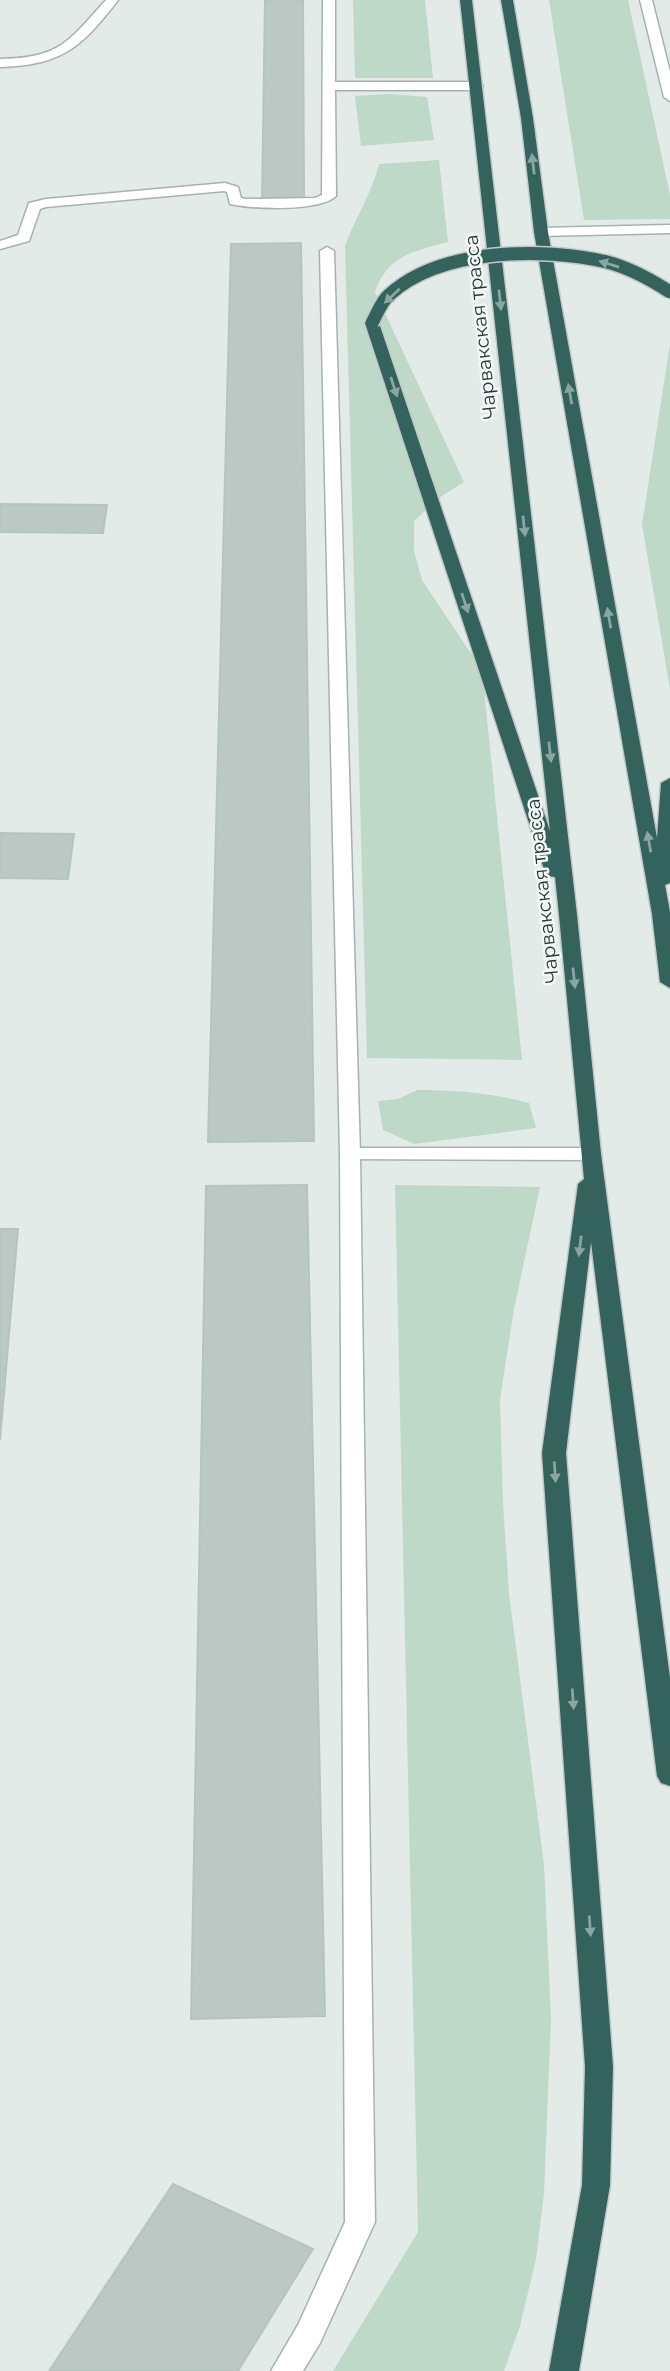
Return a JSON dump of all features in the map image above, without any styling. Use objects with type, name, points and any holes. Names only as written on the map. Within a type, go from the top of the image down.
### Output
[{"type":"highway","name":"Чарвакская трасса","points":[[466,0],[568,915],[591,1154],[670,1776]]},
{"type":"highway","points":[[508,0],[527,118],[541,232],[661,914],[670,982]]},
{"type":"highway","points":[[568,915],[372,323],[388,297],[411,280],[464,261],[499,256],[556,254],[590,259],[630,270],[660,284],[670,292]]},
{"type":"highway","points":[[661,914],[670,783]]},
{"type":"highway","points":[[564,2371],[596,2185],[598,2067],[554,1453],[591,1154]]},
{"type":"street","points":[[0,63],[29,64],[49,60],[66,50],[112,0]]},
{"type":"street","points":[[0,245],[24,238],[34,206],[46,203],[225,187],[233,190],[235,201],[246,203],[318,202],[329,195],[329,0]]},
{"type":"street","points":[[646,0],[670,97]]},
{"type":"street","points":[[329,86],[477,86]]},
{"type":"street","points":[[541,232],[670,229]]},
{"type":"street","points":[[286,2371],[309,2334],[360,2222],[350,1154],[327,251]]},
{"type":"street","points":[[350,1154],[591,1154]]},
{"type":"green space","points":[[353,0],[425,0],[433,78],[355,78]]},
{"type":"green space","points":[[549,0],[628,0],[670,195],[670,219],[584,220]]},
{"type":"green space","points":[[389,94],[427,97],[434,140],[361,146],[355,96]]},
{"type":"green space","points":[[439,160],[448,242],[413,252],[394,263],[380,280],[375,292],[464,482],[442,496],[414,521],[414,551],[422,580],[482,670],[522,1060],[367,1058],[345,246],[379,164]]},
{"type":"green space","points":[[670,344],[670,689],[642,524]]},
{"type":"green space","points":[[417,1090],[473,1093],[529,1103],[536,1128],[414,1144],[383,1130],[378,1101],[398,1099]]},
{"type":"green space","points":[[395,1185],[540,1187],[514,1309],[500,1399],[509,1593],[544,1865],[551,2019],[544,2193],[536,2259],[520,2326],[504,2371],[333,2371],[418,2232]]},
{"type":"building","points":[[265,0],[303,0],[304,199],[262,200]]},
{"type":"building","points":[[301,243],[314,1141],[208,1142],[231,244]]},
{"type":"building","points":[[0,504],[107,505],[103,533],[0,532]]},
{"type":"building","points":[[0,833],[74,834],[68,879],[0,878]]},
{"type":"building","points":[[307,1185],[325,2016],[191,2019],[206,1186]]},
{"type":"building","points":[[0,1229],[18,1229],[0,1440]]},
{"type":"building","points":[[173,2184],[313,2249],[238,2371],[49,2371]]}]
